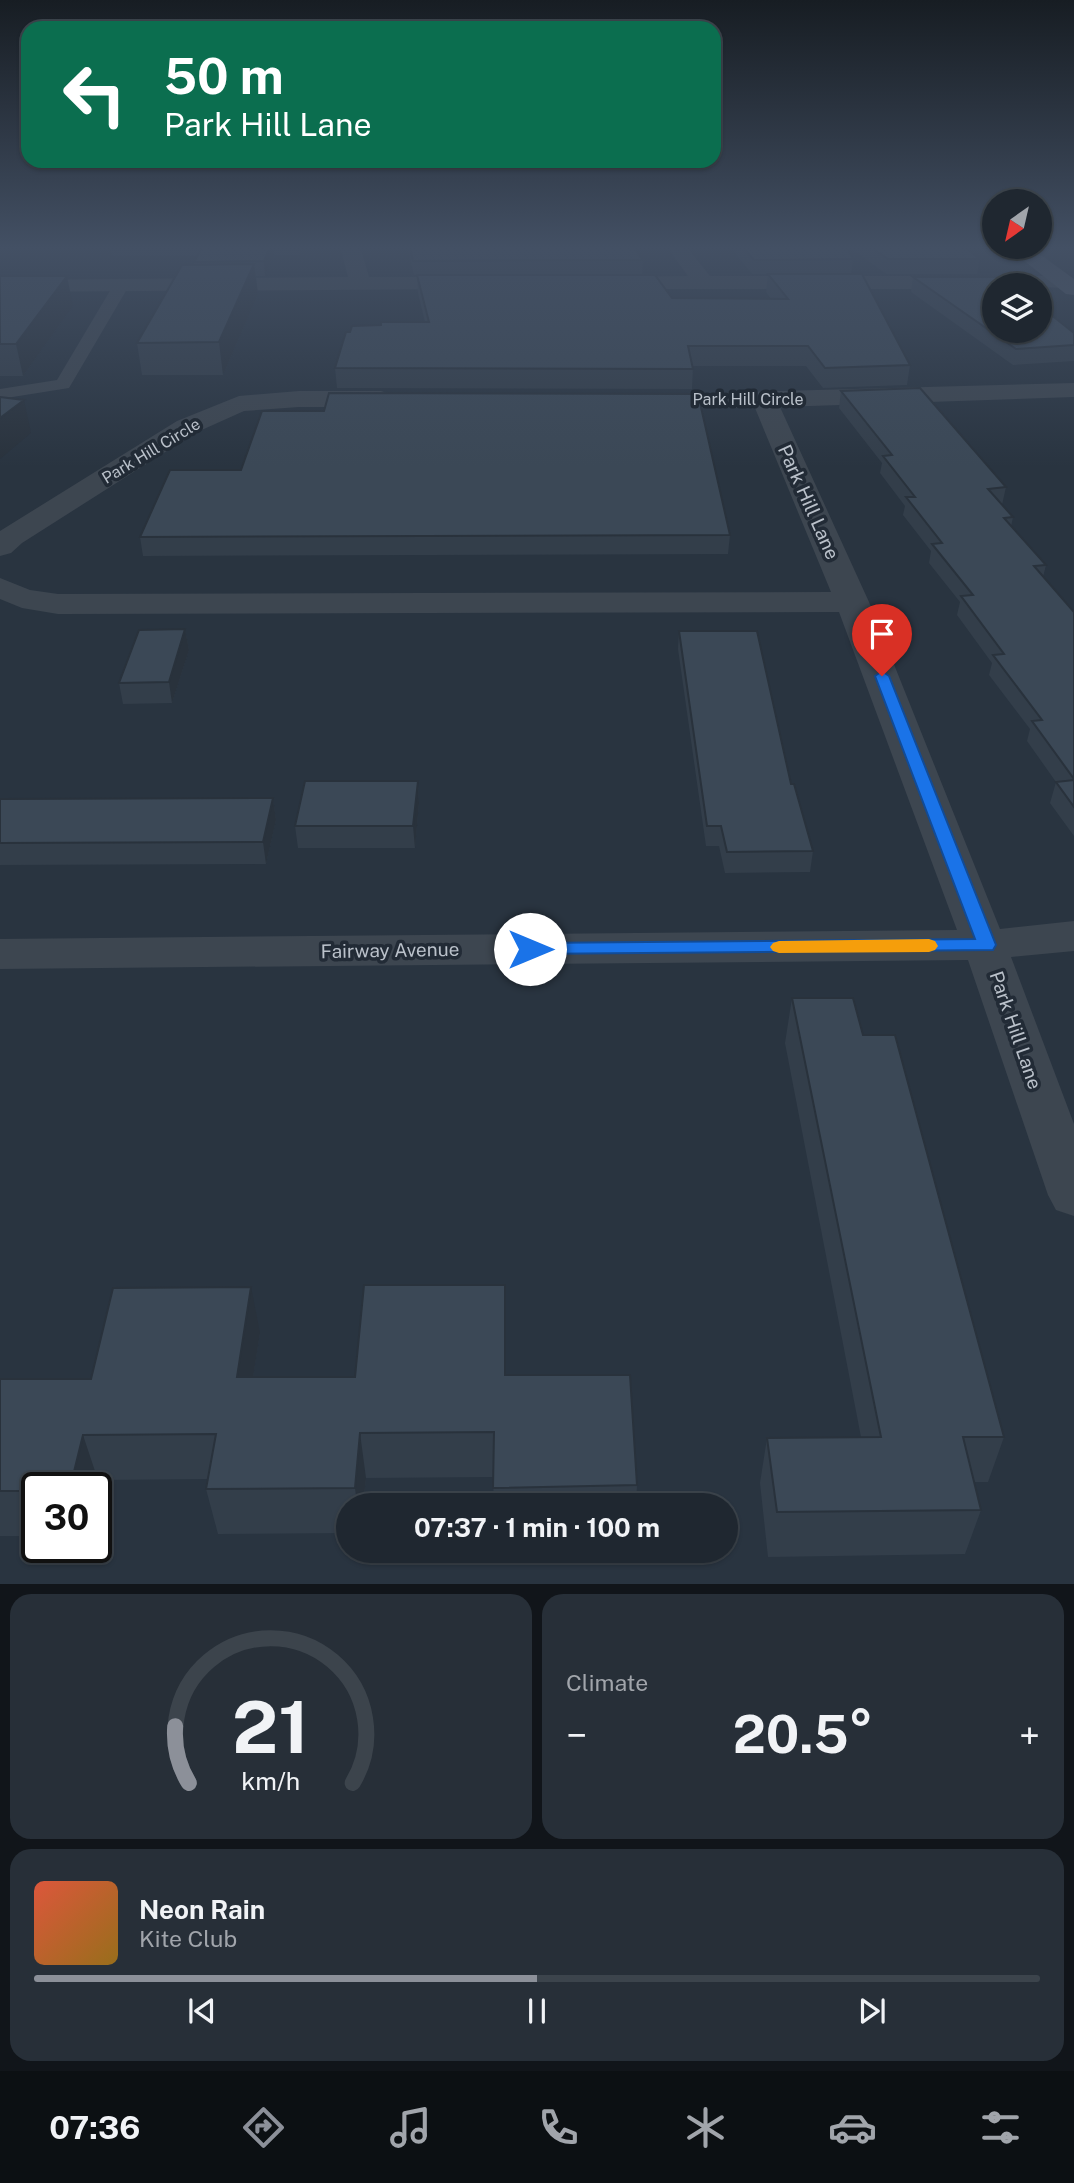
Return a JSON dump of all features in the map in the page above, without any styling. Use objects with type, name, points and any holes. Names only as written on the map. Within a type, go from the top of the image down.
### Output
[{"type":"street","name":"Park Hill Circle","points":[[628,400],[764,400],[1074,390]]},
{"type":"street","name":"Park Hill Circle","points":[[0,547],[10,537],[186,427],[239,404],[299,399],[409,399]]},
{"type":"street","name":"Park Hill Lane","points":[[764,400],[853,602],[987,945],[1074,1195]]},
{"type":"street","points":[[0,587],[22,598],[46,604],[853,602]]},
{"type":"street","name":"Fairway Avenue","points":[[0,954],[987,945],[1074,936]]},
{"type":"lane","points":[[0,394],[63,384],[101,320]]},
{"type":"building","points":[[0,320],[34,320],[16,344],[0,344]]},
{"type":"building","points":[[150,320],[229,320],[219,342],[137,343]]},
{"type":"building","points":[[428,320],[886,320],[910,365],[825,368],[808,346],[688,346],[693,369],[335,368],[346,332],[350,332],[352,326],[381,325],[381,322],[429,322]]},
{"type":"building","points":[[1052,320],[1058,320],[1074,333],[1074,345],[1016,349],[1007,343],[1052,343]]},
{"type":"building","points":[[920,388],[1006,487],[988,489],[1013,517],[1004,518],[1046,565],[1034,566],[1074,612],[1074,779],[1032,721],[1042,720],[993,655],[1004,654],[961,596],[973,595],[932,544],[942,543],[906,497],[915,497],[883,456],[892,455],[841,391]]},
{"type":"building","points":[[329,393],[698,394],[730,535],[140,537],[170,470],[241,470],[262,411],[324,411]]},
{"type":"building","points":[[0,397],[24,400],[0,418]]},
{"type":"building","points":[[185,629],[169,682],[119,683],[139,630]]},
{"type":"building","points":[[679,631],[757,631],[791,784],[794,784],[813,851],[727,852],[721,826],[707,826]]},
{"type":"building","points":[[1074,780],[1074,807],[1056,782]]},
{"type":"building","points":[[305,781],[418,781],[413,826],[295,826]]},
{"type":"building","points":[[273,798],[263,842],[0,843],[0,799]]},
{"type":"building","points":[[792,998],[853,998],[863,1035],[895,1035],[1004,1437],[963,1437],[981,1510],[777,1512],[767,1438],[881,1437]]},
{"type":"building","points":[[364,1285],[505,1285],[505,1375],[630,1375],[637,1485],[493,1488],[494,1432],[360,1433],[355,1488],[206,1489],[216,1434],[83,1435],[74,1472],[21,1472],[21,1491],[0,1491],[0,1379],[91,1379],[113,1288],[251,1287],[237,1377],[355,1377]]},
{"type":"slow traffic","points":[[779,947],[929,946]]},
{"type":"route","points":[[530,949],[987,945],[882,676]]}]
